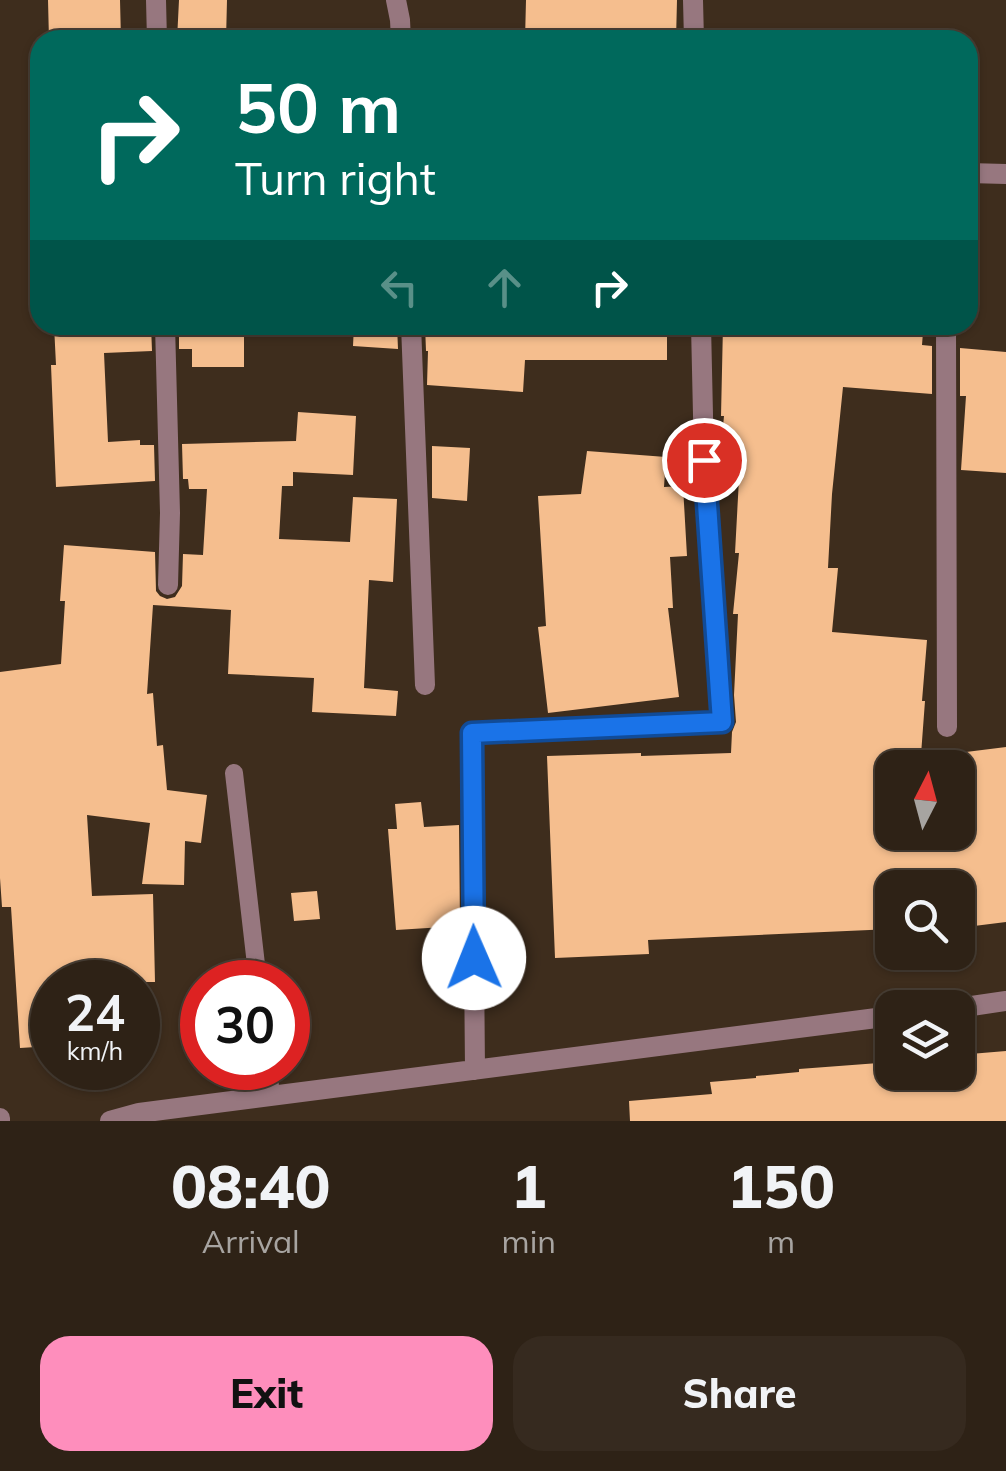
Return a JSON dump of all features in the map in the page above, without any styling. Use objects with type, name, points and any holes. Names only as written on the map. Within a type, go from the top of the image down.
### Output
[{"type":"street","points":[[156,0],[157,30]]},
{"type":"street","points":[[396,0],[400,30]]},
{"type":"street","points":[[693,0],[694,30]]},
{"type":"street","points":[[978,173],[1006,174]]},
{"type":"street","points":[[165,335],[168,585]]},
{"type":"street","points":[[411,335],[425,685]]},
{"type":"street","points":[[475,1070],[472,733],[722,722],[704,460],[701,335]]},
{"type":"street","points":[[946,335],[946,727]]},
{"type":"street","points":[[975,1006],[1006,1002]]},
{"type":"street","points":[[110,1121],[271,1096],[875,1018]]},
{"type":"lane","points":[[234,773],[255,960]]},
{"type":"lane","points":[[270,1090],[271,1096]]},
{"type":"building","points":[[48,0],[120,0],[121,30],[49,30]]},
{"type":"building","points":[[179,0],[227,0],[226,30],[178,30]]},
{"type":"building","points":[[526,0],[677,0],[676,30],[525,30]]},
{"type":"building","points":[[54,335],[151,335],[152,351],[104,353],[108,442],[140,440],[140,445],[154,445],[155,481],[56,487],[51,365],[56,365]]},
{"type":"building","points":[[179,335],[244,335],[244,367],[192,367],[192,349],[179,349]]},
{"type":"building","points":[[354,335],[397,335],[398,349],[353,346]]},
{"type":"building","points":[[425,335],[667,335],[667,360],[525,360],[523,392],[427,385]]},
{"type":"building","points":[[723,335],[923,335],[922,345],[932,346],[932,394],[843,387],[828,568],[838,568],[832,632],[927,640],[921,750],[875,750],[875,850],[975,850],[975,751],[1006,747],[1006,922],[975,926],[975,870],[875,870],[875,930],[648,940],[649,954],[555,958],[547,756],[731,753],[736,722],[738,614],[733,614],[739,553],[735,553],[740,460],[720,458],[724,416]]},
{"type":"building","points":[[960,348],[1006,352],[1006,473],[961,470],[966,396],[960,396]]},
{"type":"building","points":[[298,412],[356,416],[353,475],[293,472],[293,486],[282,486],[279,539],[350,542],[353,497],[397,499],[393,582],[369,580],[364,688],[398,691],[396,716],[312,712],[314,678],[228,674],[231,610],[153,605],[147,694],[153,693],[157,746],[163,745],[167,790],[207,795],[201,843],[185,841],[184,885],[142,884],[150,823],[87,815],[92,896],[153,894],[154,960],[30,960],[30,1047],[20,1048],[11,907],[2,907],[0,878],[0,672],[61,664],[64,545],[155,552],[156,591],[167,599],[175,597],[182,586],[183,554],[203,555],[207,489],[189,489],[188,479],[183,479],[182,444],[296,441]]},
{"type":"building","points":[[432,446],[470,448],[467,501],[432,498]]},
{"type":"building","points":[[587,451],[666,457],[664,487],[683,486],[687,556],[670,557],[673,608],[668,608],[679,697],[548,713],[538,627],[546,626],[538,496],[581,494]]},
{"type":"building","points":[[421,802],[424,827],[459,825],[460,926],[396,930],[388,829],[397,829],[395,804]]},
{"type":"building","points":[[317,891],[320,919],[294,921],[291,893]]},
{"type":"building","points":[[1006,1051],[1006,1121],[630,1121],[629,1101],[712,1094],[710,1082],[799,1069],[875,1063],[875,1090],[975,1090],[975,1054]]},
{"type":"route","points":[[474,958],[472,733],[722,722],[704,460]]}]
